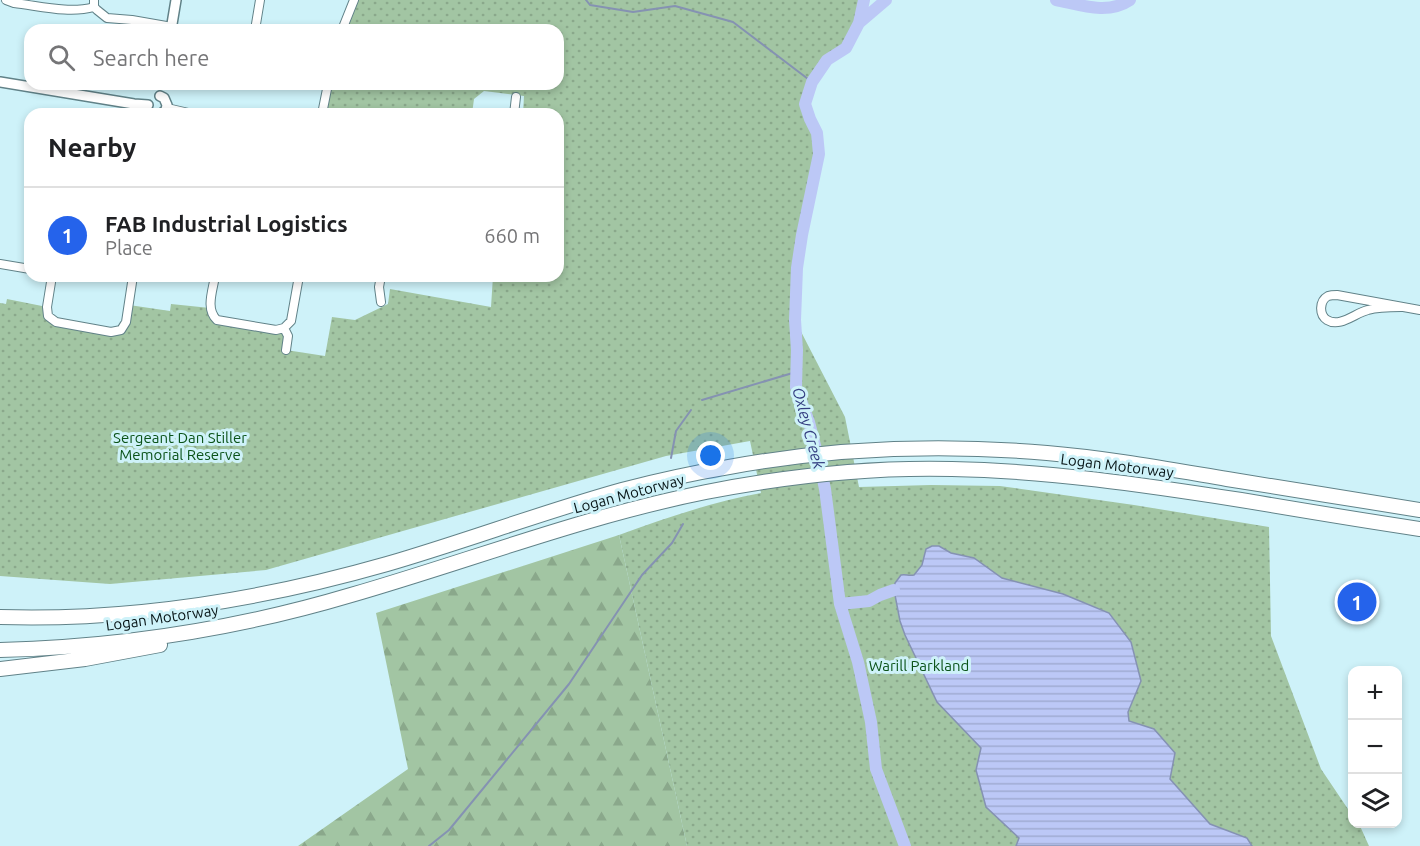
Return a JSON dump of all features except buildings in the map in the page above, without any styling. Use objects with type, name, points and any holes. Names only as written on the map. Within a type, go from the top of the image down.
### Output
[{"type":"highway","name":"Logan Motorway","points":[[0,617],[149,612],[249,597],[304,586],[391,563],[621,491],[674,478],[754,463],[854,452],[975,449],[1077,456],[1420,510]]},
{"type":"highway","name":"Logan Motorway","points":[[0,650],[104,644],[201,631],[269,617],[351,596],[550,532],[655,502],[796,477],[857,472],[951,469],[1054,474],[1124,482],[1420,529]]},
{"type":"highway","points":[[0,610],[60,611],[78,616]]},
{"type":"highway","points":[[0,669],[123,652],[188,639],[201,631]]},
{"type":"street","points":[[6,0],[14,3],[74,10],[86,9],[94,3],[99,13],[107,18],[152,24]]},
{"type":"street","points":[[173,24],[177,0]]},
{"type":"street","points":[[256,24],[260,0]]},
{"type":"street","points":[[344,24],[354,0]]},
{"type":"street","points":[[0,82],[24,86]]},
{"type":"street","points":[[49,90],[148,105]]},
{"type":"street","points":[[323,108],[327,90]]},
{"type":"street","points":[[149,108],[150,99],[160,92],[166,100],[165,108]]},
{"type":"street","points":[[515,108],[516,97]]},
{"type":"street","points":[[0,264],[24,267]]},
{"type":"street","points":[[51,282],[47,306],[48,316],[56,322],[111,332],[121,330],[126,322],[133,282]]},
{"type":"street","points":[[214,282],[210,308],[217,320],[276,330],[284,328],[291,321],[297,282]]},
{"type":"street","points":[[380,282],[381,302]]},
{"type":"street","points":[[1401,307],[1367,310],[1336,323],[1328,321],[1322,315],[1321,307],[1328,296],[1337,295],[1420,310]]},
{"type":"street","points":[[284,328],[288,336],[286,350]]},
{"type":"green space","points":[[354,0],[864,0],[859,23],[846,48],[827,61],[812,82],[805,103],[817,133],[819,154],[797,268],[795,320],[845,417],[859,487],[1000,486],[1269,527],[1271,636],[1321,769],[1348,809],[1348,828],[1361,828],[1369,846],[687,846],[619,535],[707,506],[761,493],[750,441],[666,456],[266,570],[110,584],[0,576],[0,303],[6,304],[7,299],[47,307],[48,316],[56,322],[121,330],[129,305],[170,311],[171,304],[210,308],[212,315],[284,328],[286,350],[325,356],[332,317],[355,320],[388,304],[390,289],[491,307],[493,282],[564,282],[564,108],[523,108],[524,96],[484,91],[474,99],[473,108],[323,108],[327,90],[564,90],[564,24],[344,24]]},
{"type":"green space","points":[[619,535],[687,846],[298,846],[408,769],[376,613]]},
{"type":"water","points":[[939,546],[951,553],[974,558],[1002,578],[1063,594],[1109,613],[1131,642],[1141,681],[1128,712],[1129,721],[1154,729],[1175,753],[1170,779],[1210,824],[1247,838],[1252,846],[1016,846],[1019,838],[986,807],[976,770],[981,748],[937,702],[900,621],[894,590],[895,583],[901,575],[914,575],[922,565],[926,549]]},
{"type":"waterway","points":[[586,0],[590,5],[633,12],[675,6],[733,22],[812,82]]},
{"type":"waterway","points":[[859,23],[864,0]]},
{"type":"waterway","name":"Oxley Creek","points":[[886,0],[859,23],[846,48],[827,60],[812,82],[805,104],[817,133],[819,154],[797,268],[796,387],[809,422],[825,489],[840,604],[858,662],[871,722],[876,769],[905,846]]},
{"type":"waterway","name":"Oxley Creek","points":[[1056,0],[1094,8],[1113,7],[1130,0]]},
{"type":"waterway","points":[[702,400],[796,372]]},
{"type":"waterway","points":[[671,458],[676,431],[691,410]]},
{"type":"waterway","points":[[429,846],[449,830],[569,684],[642,575],[672,543],[683,524]]},
{"type":"waterway","points":[[840,604],[869,601],[894,590]]},
{"type":"place","name":"FAB Industrial Logistics","points":[[1357,602]]},
{"type":"park label","name":"Sergeant Dan Stiller Memorial Reserve","points":[[180,446]]},
{"type":"park label","name":"Warill Parkland","points":[[919,666]]}]
